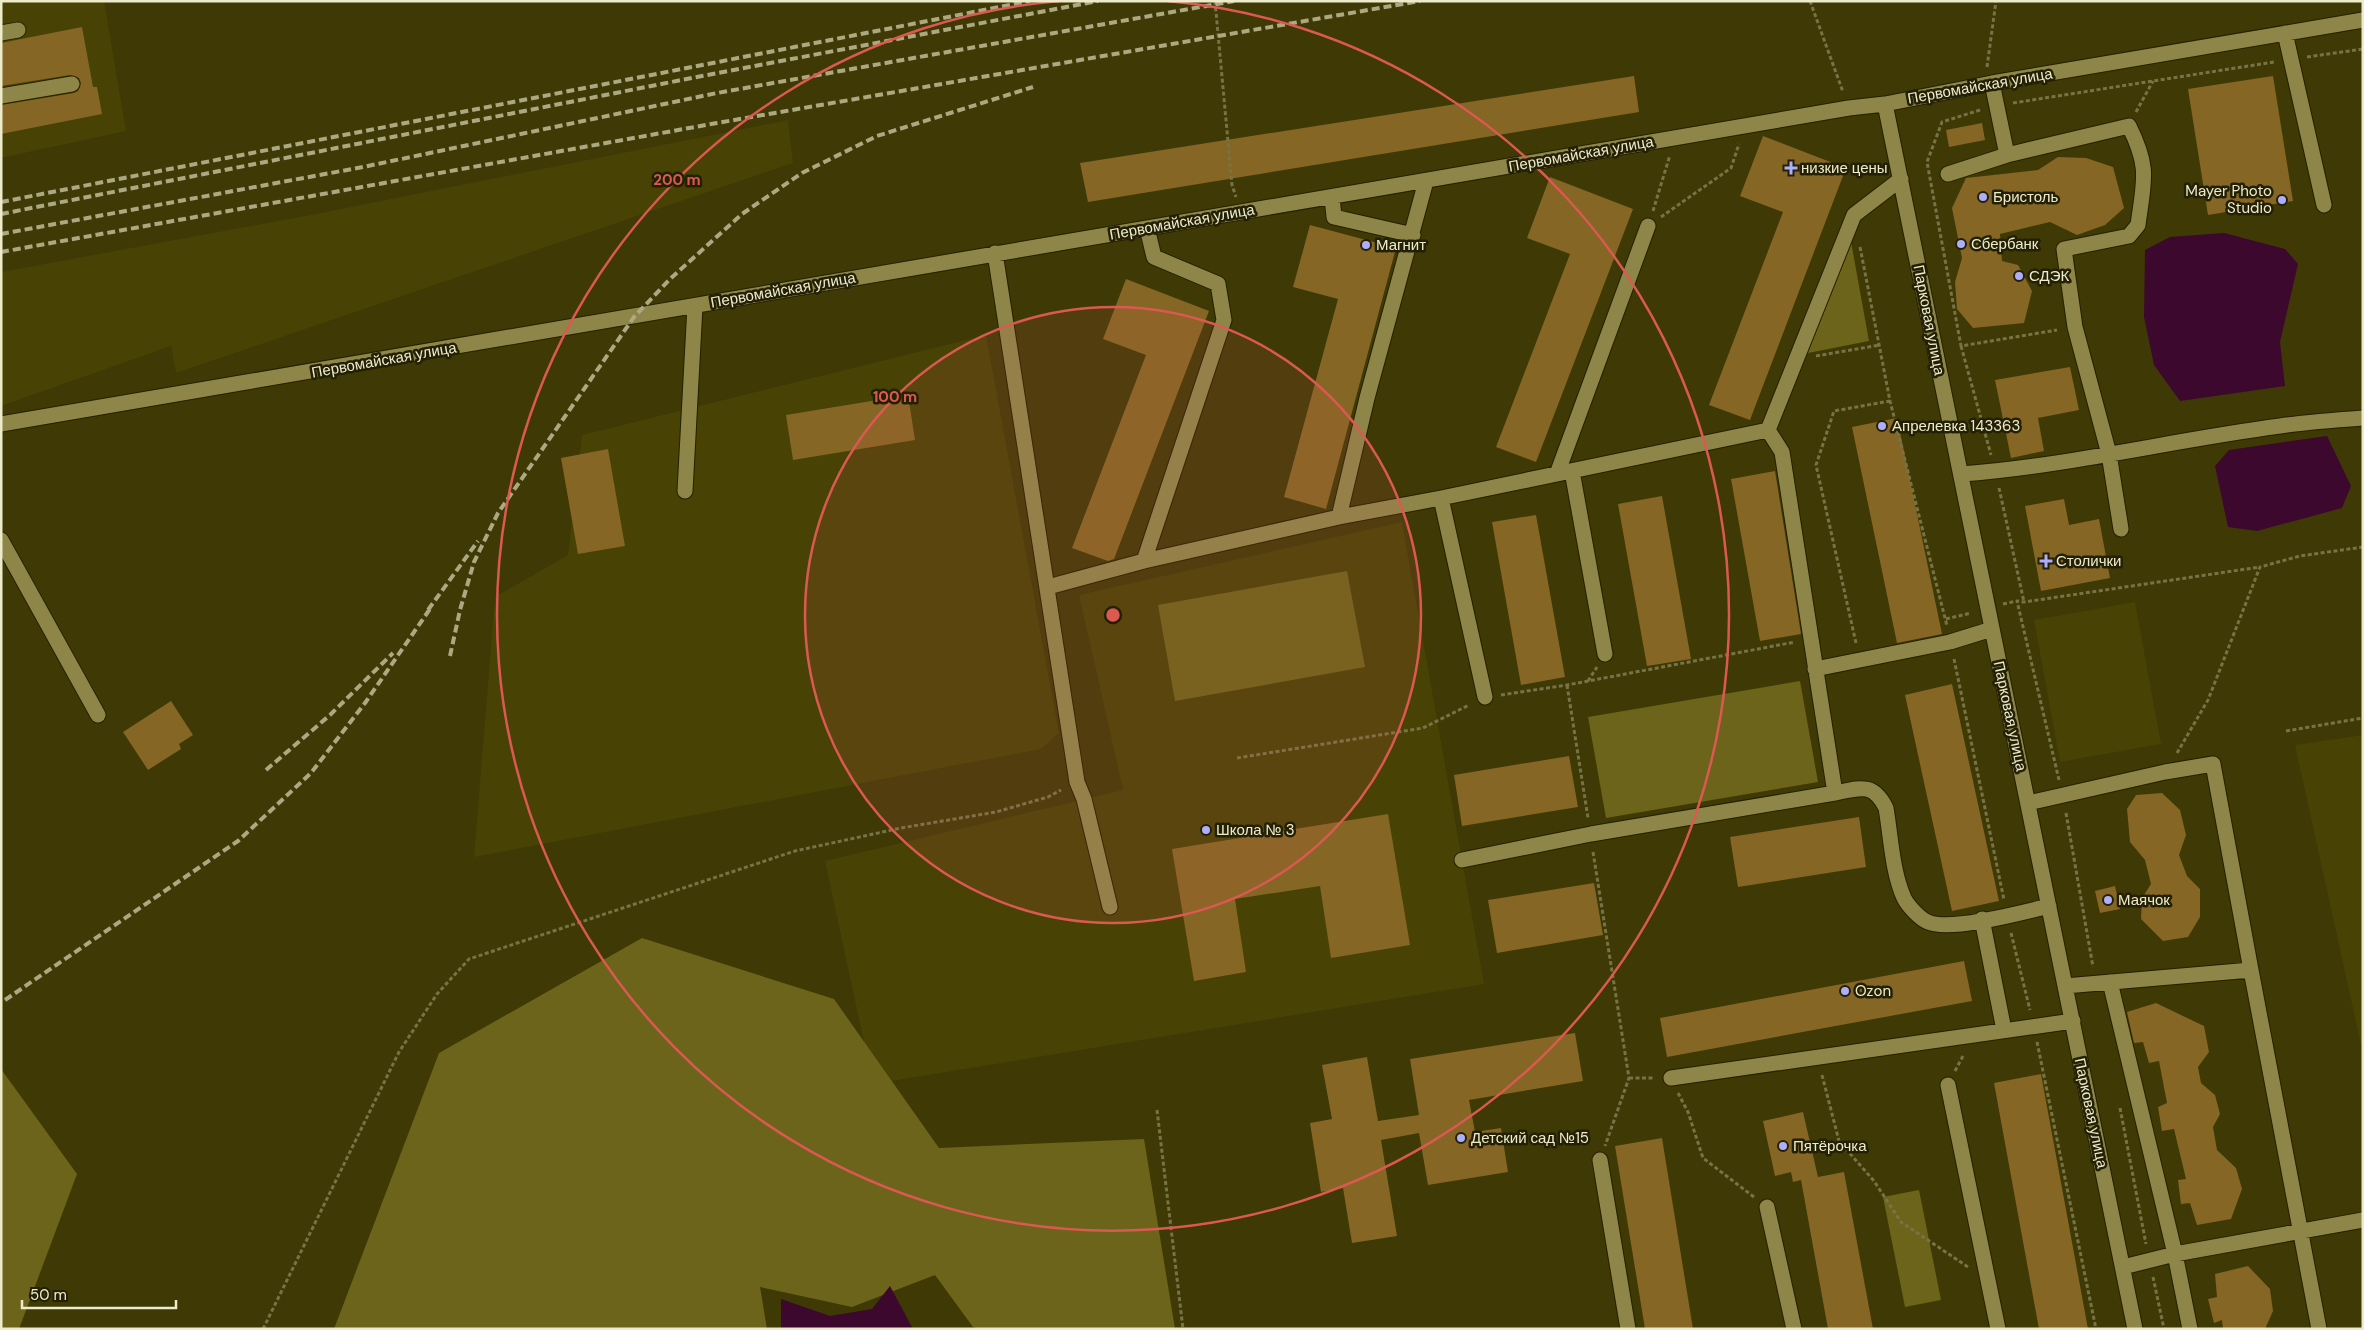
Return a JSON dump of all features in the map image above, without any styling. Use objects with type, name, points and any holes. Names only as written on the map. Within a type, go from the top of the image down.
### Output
[{"type":"street","name":"Первомайская улица","points":[[1,424],[1849,108],[1886,104],[1992,83],[2363,20]]},
{"type":"street","points":[[1,33],[18,30]]},
{"type":"street","points":[[2285,33],[2324,205]]},
{"type":"street","points":[[1992,83],[2007,155]]},
{"type":"street","points":[[1,96],[72,84]]},
{"type":"street","name":"Парковая улица","points":[[1886,104],[2135,1329]]},
{"type":"street","points":[[1948,174],[2007,155],[2129,126],[2144,161],[2145,177],[2138,225],[2128,236],[2064,249],[2075,327],[2108,454],[2121,529]]},
{"type":"street","points":[[1768,430],[1854,215],[1901,179]]},
{"type":"street","points":[[1339,517],[1367,398],[1413,235],[1426,181]]},
{"type":"street","points":[[1332,196],[1334,217],[1413,235]]},
{"type":"street","points":[[1556,474],[1648,226]]},
{"type":"street","points":[[1144,561],[1224,320],[1218,284],[1154,257],[1147,228]]},
{"type":"street","points":[[995,253],[1077,782],[1084,799],[1110,907]]},
{"type":"street","points":[[685,491],[695,306]]},
{"type":"street","points":[[1961,474],[1995,471],[2108,454],[2279,426],[2363,418]]},
{"type":"street","points":[[1048,587],[1144,561],[1339,517],[1441,498],[1768,430]]},
{"type":"street","points":[[1768,430],[1782,452],[1813,639],[1815,669],[1835,792]]},
{"type":"street","points":[[1572,471],[1605,654]]},
{"type":"street","points":[[1441,498],[1485,697]]},
{"type":"street","points":[[1,540],[98,714]]},
{"type":"street","points":[[1815,669],[1950,642],[1992,629]]},
{"type":"street","points":[[2028,803],[2165,772],[2213,764],[2318,1329]]},
{"type":"street","points":[[1462,860],[1591,834],[1864,788],[1874,792],[1881,798],[1886,808],[1899,883],[1905,900],[1928,922],[1946,926],[2007,916],[2049,906]]},
{"type":"street","points":[[1982,919],[2004,1030]]},
{"type":"street","points":[[2065,986],[2251,970]]},
{"type":"street","points":[[2103,983],[2175,1254],[2190,1329]]},
{"type":"street","points":[[1671,1078],[2073,1021]]},
{"type":"street","points":[[1948,1085],[1998,1329]]},
{"type":"street","points":[[1600,1160],[1628,1329]]},
{"type":"street","points":[[1767,1207],[1794,1329]]},
{"type":"street","points":[[2123,1267],[2175,1254],[2363,1220]]},
{"type":"path","points":[[1215,1],[1232,185],[1242,212]]},
{"type":"path","points":[[1810,1],[1849,108]]},
{"type":"path","points":[[1992,83],[1986,64],[1996,1]]},
{"type":"path","points":[[2075,327],[1961,346],[1927,162],[1942,122],[1998,105],[2363,49]]},
{"type":"path","points":[[2129,126],[2153,81]]},
{"type":"path","points":[[1648,226],[1731,168],[1745,126]]},
{"type":"path","points":[[1648,226],[1676,138]]},
{"type":"path","points":[[1860,243],[1890,401],[1950,642],[2007,916],[2034,1028],[2096,1329]]},
{"type":"path","points":[[1796,359],[1880,346]]},
{"type":"path","points":[[1860,661],[1816,465],[1834,411],[1890,401]]},
{"type":"path","points":[[2103,983],[2063,794],[2017,601],[2034,601],[2260,567],[2300,556],[2363,547]]},
{"type":"path","points":[[2165,772],[2208,700],[2260,567]]},
{"type":"path","points":[[1237,758],[1423,728],[1485,697],[1567,686],[1813,639]]},
{"type":"path","points":[[1567,686],[1629,1078],[1600,1160]]},
{"type":"path","points":[[2286,731],[2363,718]]},
{"type":"path","points":[[263,1329],[400,1052],[437,994],[469,959],[795,851],[901,828],[996,812],[1048,797],[1077,782]]},
{"type":"path","points":[[1948,1085],[1975,1035]]},
{"type":"path","points":[[1817,1057],[1839,1141],[1874,1181],[1901,1222],[1989,1281]]},
{"type":"path","points":[[1629,1078],[1671,1078],[1688,1112],[1703,1158],[1767,1207]]},
{"type":"path","points":[[2118,1098],[2164,1329]]},
{"type":"path","points":[[1157,1110],[1183,1329]]},
{"type":"shaded area","points":[[1,1],[104,1],[126,131],[1,158]]},
{"type":"shaded area","points":[[788,120],[793,163],[176,373],[171,346],[1,406],[1,272],[316,214]]},
{"type":"shaded area","points":[[2224,233],[2285,249],[2298,264],[2280,342],[2285,386],[2180,401],[2154,365],[2144,317],[2145,250],[2170,237]]},
{"type":"shaded area","points":[[1850,236],[1869,341],[1803,354]]},
{"type":"shaded area","points":[[986,335],[1059,733],[1041,749],[474,857],[495,597],[568,555],[582,435]]},
{"type":"shaded area","points":[[2327,436],[2351,486],[2342,508],[2257,531],[2228,527],[2215,466],[2229,450]]},
{"type":"shaded area","name":"Школа № 3","points":[[1402,522],[1484,984],[873,1084],[825,861],[1123,790],[1079,595]]},
{"type":"shaded area","points":[[1347,571],[1365,667],[1175,701],[1158,605]]},
{"type":"shaded area","points":[[2135,602],[2161,744],[2060,762],[2034,620]]},
{"type":"shaded area","points":[[1800,681],[1818,782],[1606,818],[1588,717]]},
{"type":"shaded area","points":[[2363,735],[2363,1054],[2295,745]]},
{"type":"shaded area","points":[[642,938],[834,999],[939,1148],[1144,1139],[1175,1329],[979,1329],[973,1327],[935,1275],[852,1307],[760,1287],[767,1329],[334,1329],[439,1053]]},
{"type":"shaded area","points":[[1,1069],[77,1174],[19,1329],[1,1329]]},
{"type":"shaded area","points":[[1919,1190],[1941,1300],[1905,1307],[1883,1197]]},
{"type":"shaded area","points":[[890,1286],[913,1329],[781,1329],[781,1299],[830,1316],[872,1309]]},
{"type":"building","points":[[82,27],[93,87],[97,87],[102,114],[1,134],[1,105],[74,93],[78,91],[81,83],[79,78],[70,75],[1,86],[1,43]]},
{"type":"building","points":[[1634,76],[1639,112],[1088,202],[1080,163]]},
{"type":"building","points":[[2273,76],[2293,201],[2208,215],[2188,89]]},
{"type":"building","points":[[1982,123],[1985,140],[1949,147],[1946,130]]},
{"type":"building","points":[[1763,136],[1846,168],[1750,420],[1709,405],[1783,212],[1740,196]]},
{"type":"building","points":[[2058,157],[2086,158],[2113,167],[2124,208],[2105,225],[2077,235],[2050,222],[2000,234],[2002,261],[2018,265],[2032,291],[2024,323],[1973,328],[1957,309],[1955,282],[1962,258],[1952,208],[1966,178],[2038,170]]},
{"type":"building","points":[[1550,177],[1633,209],[1536,462],[1496,447],[1570,254],[1527,238]]},
{"type":"building","points":[[1310,225],[1396,248],[1326,509],[1284,497],[1338,299],[1293,287]]},
{"type":"building","points":[[1126,279],[1209,311],[1114,559],[1108,561],[1072,548],[1146,355],[1103,339]]},
{"type":"building","points":[[2070,367],[2079,410],[2038,418],[2044,451],[2011,458],[1995,380]]},
{"type":"building","points":[[908,395],[915,440],[793,460],[786,415]]},
{"type":"building","points":[[1897,418],[1942,634],[1897,643],[1852,427]]},
{"type":"building","points":[[608,449],[625,546],[578,554],[561,458]]},
{"type":"building","points":[[1775,471],[1801,634],[1760,641],[1731,479]]},
{"type":"building","points":[[1662,496],[1691,659],[1647,666],[1618,504]]},
{"type":"building","points":[[2064,499],[2069,525],[2099,519],[2110,578],[2041,591],[2025,506]]},
{"type":"building","points":[[1536,515],[1565,677],[1521,685],[1492,522]]},
{"type":"building","points":[[1952,684],[1999,901],[1952,911],[1905,695]]},
{"type":"building","points":[[171,701],[193,735],[179,744],[181,749],[148,770],[123,732]]},
{"type":"building","points":[[1569,756],[1578,807],[1462,826],[1454,775]]},
{"type":"building","points":[[2162,793],[2180,810],[2186,835],[2179,855],[2187,876],[2200,889],[2200,917],[2188,937],[2163,941],[2141,919],[2142,898],[2151,884],[2145,860],[2130,842],[2127,809],[2136,795]]},
{"type":"building","points":[[1388,814],[1410,945],[1331,958],[1320,886],[1235,899],[1246,972],[1194,981],[1172,849]]},
{"type":"building","points":[[1859,817],[1866,867],[1738,887],[1730,837]]},
{"type":"building","points":[[1594,883],[1603,935],[1497,953],[1488,900]]},
{"type":"building","name":"Маячок","points":[[2115,886],[2120,909],[2100,913],[2095,891]]},
{"type":"building","points":[[1964,961],[1972,1001],[1667,1057],[1660,1018]]},
{"type":"building","points":[[2156,1003],[2204,1026],[2209,1052],[2198,1067],[2201,1083],[2215,1095],[2220,1114],[2213,1127],[2217,1150],[2236,1168],[2242,1189],[2231,1219],[2197,1225],[2190,1203],[2181,1204],[2178,1180],[2186,1179],[2174,1129],[2162,1131],[2158,1107],[2167,1103],[2159,1061],[2149,1063],[2143,1042],[2134,1043],[2127,1012]]},
{"type":"building","name":"Детский сад №15","points":[[1575,1033],[1583,1081],[1469,1100],[1475,1132],[1501,1128],[1508,1172],[1428,1185],[1419,1133],[1381,1140],[1397,1236],[1352,1243],[1343,1188],[1321,1192],[1310,1123],[1332,1119],[1322,1065],[1367,1057],[1378,1121],[1419,1115],[1410,1059]]},
{"type":"building","points":[[2041,1074],[2088,1329],[2039,1329],[1994,1083]]},
{"type":"building","points":[[1803,1112],[1818,1177],[1844,1172],[1873,1329],[1828,1329],[1801,1180],[1793,1182],[1791,1172],[1775,1176],[1763,1121]]},
{"type":"building","points":[[1662,1138],[1693,1329],[1645,1329],[1615,1146]]},
{"type":"building","points":[[2248,1266],[2270,1289],[2273,1311],[2265,1329],[2223,1329],[2222,1320],[2214,1323],[2208,1299],[2217,1297],[2215,1274]]},
{"type":"railway","points":[[1,202],[1030,1]]},
{"type":"railway","points":[[1,214],[702,76],[1098,1]]},
{"type":"railway","points":[[1,234],[363,167],[717,93],[1234,1]]},
{"type":"railway","points":[[1,252],[717,123],[1420,1]]},
{"type":"railway","points":[[450,656],[460,610],[474,562],[498,513],[634,317],[670,279],[742,214],[802,173],[877,136],[1033,87]]},
{"type":"railway","points":[[428,610],[478,541]]},
{"type":"railway","points":[[5,1000],[238,841],[311,773],[365,703],[432,606]]},
{"type":"railway","points":[[266,770],[330,715],[393,653]]},
{"type":"place","name":"низкие цены","points":[[1791,168]]},
{"type":"place","name":"Бристоль","points":[[1983,197]]},
{"type":"place","name":"Mayer Photo Studio","points":[[2282,200]]},
{"type":"place","name":"Сбербанк","points":[[1961,244]]},
{"type":"place","name":"Магнит","points":[[1366,245]]},
{"type":"place","name":"СДЭК","points":[[2019,276]]},
{"type":"place","name":"Апрелевка 143363","points":[[1882,426]]},
{"type":"place","name":"Столички","points":[[2046,561]]},
{"type":"place","name":"Школа № 3","points":[[1206,830]]},
{"type":"place","name":"Маячок","points":[[2108,900]]},
{"type":"place","name":"Ozon","points":[[1845,991]]},
{"type":"place","name":"Детский сад №15","points":[[1461,1138]]},
{"type":"place","name":"Пятёрочка","points":[[1783,1146]]}]
